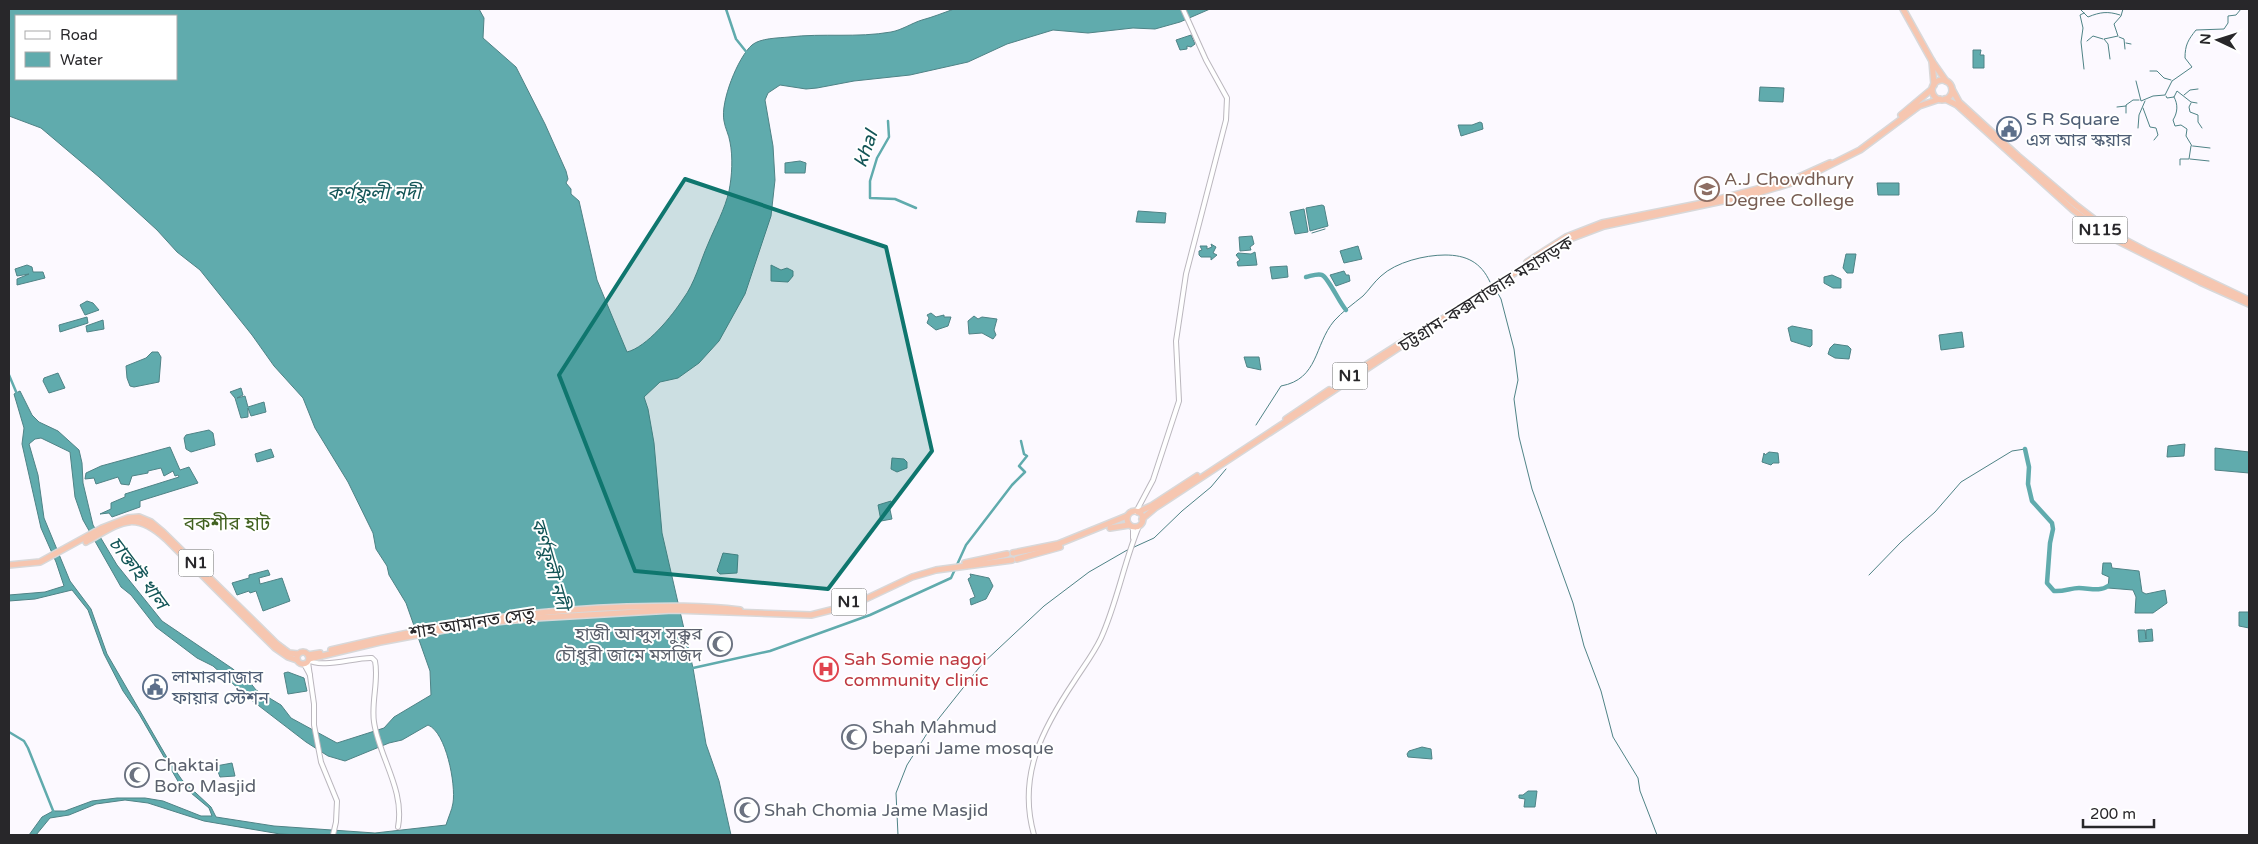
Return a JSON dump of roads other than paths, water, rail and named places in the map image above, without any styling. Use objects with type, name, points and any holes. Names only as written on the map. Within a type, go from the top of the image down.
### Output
[{"type":"highway","points":[[1903,9],[1932,61],[1952,89],[1950,95],[1942,99],[1934,96],[1932,61]]},
{"type":"highway","points":[[1933,87],[1939,80],[1946,81]]},
{"type":"highway","name":"চট্টগ্রাম-কক্সবাজার মহাসড়ক","points":[[1137,512],[1151,506],[1566,237],[1602,223],[1730,196],[1797,178],[1859,146],[1896,120],[1933,87]]},
{"type":"highway","name":"N115","points":[[1952,89],[1960,102],[2018,156],[2112,233],[2249,302]]},
{"type":"highway","name":"চট্টগ্রাম-কক্সবাজার মহাসড়ক","points":[[1142,519],[1178,492],[1567,240],[1604,226],[1751,196],[1798,181],[1860,150],[1919,106],[1942,99]]},
{"type":"highway","name":"N115","points":[[1942,99],[1957,104],[2073,210],[2110,237],[2200,282],[2249,302]]},
{"type":"highway","name":"N1","points":[[960,565],[1014,560],[1034,555],[1108,528],[1131,512],[1137,512]]},
{"type":"highway","points":[[1137,512],[1142,519]]},
{"type":"highway","points":[[1127,516],[1133,526]]},
{"type":"highway","name":"N1","points":[[960,565],[1058,544],[1108,528],[1133,526],[1142,519]]},
{"type":"highway","name":"N1","points":[[9,566],[28,567],[48,560],[102,531],[120,524],[139,521],[148,524],[176,546],[275,648],[288,657],[308,660]]},
{"type":"highway","name":"শাহ আমানত সেতু","points":[[308,660],[379,640],[476,620],[534,612],[673,605],[770,612],[810,612],[854,601],[911,574],[935,567],[960,565]]},
{"type":"highway","name":"N1","points":[[297,657],[303,652],[308,660]]},
{"type":"main road","points":[[1137,512],[1153,480],[1179,400],[1176,341],[1186,274],[1226,120],[1227,98],[1201,50],[1183,9]]},
{"type":"main road","points":[[1034,835],[1028,810],[1032,766],[1038,744],[1060,703],[1100,639],[1133,540],[1133,526]]},
{"type":"main road","points":[[308,660],[317,664],[356,658],[372,658],[376,666],[374,723],[394,784],[400,817],[398,827]]},
{"type":"main road","points":[[308,660],[314,704],[314,724],[321,760],[337,801],[333,835]]},
{"type":"water","name":"কর্ণফুলী নদী","points":[[9,9],[479,9],[484,18],[483,38],[516,67],[566,171],[568,179],[566,183],[571,189],[571,194],[579,201],[597,280],[627,352],[651,338],[666,322],[687,293],[694,279],[729,191],[732,154],[723,113],[727,92],[741,59],[755,43],[770,39],[802,36],[866,35],[891,32],[954,9],[1210,9],[1180,22],[1155,29],[1133,28],[1088,33],[1053,30],[1007,44],[968,62],[910,75],[854,81],[806,89],[780,85],[768,93],[765,100],[773,146],[775,180],[771,216],[745,294],[719,341],[699,363],[678,378],[660,382],[644,397],[654,443],[662,533],[693,668],[706,744],[719,781],[731,835],[280,834],[204,821],[148,803],[125,800],[96,804],[69,815],[50,818],[36,835],[29,835],[42,817],[53,811],[65,811],[92,801],[117,798],[145,798],[163,801],[201,816],[212,816],[209,808],[179,783],[139,714],[123,691],[104,654],[88,610],[72,590],[35,599],[9,601],[9,595],[45,592],[64,586],[41,528],[22,444],[24,428],[14,394],[20,391],[32,415],[39,422],[58,431],[79,450],[83,483],[93,525],[117,565],[162,621],[233,669],[249,681],[256,690],[281,705],[291,718],[337,743],[384,728],[394,717],[431,695],[430,671],[406,603],[376,549],[373,533],[348,482],[315,428],[303,398],[274,366],[252,335],[200,270],[177,252],[157,230],[99,177],[41,128],[9,116]],"holes":[[[41,438],[70,452],[75,497],[83,520],[121,587],[131,595],[156,627],[197,658],[213,666],[250,699],[306,742],[328,756],[345,761],[389,743],[402,740],[428,725],[440,737],[451,772],[454,794],[452,808],[446,825],[375,833],[274,826],[216,817],[211,807],[182,780],[169,761],[107,654],[91,609],[70,581],[44,518],[38,475],[29,444],[35,439]]]},
{"type":"water","points":[[1191,35],[1195,44],[1191,47],[1187,46],[1187,49],[1180,50],[1176,40]]},
{"type":"water","points":[[1973,50],[1981,50],[1980,55],[1984,55],[1984,68],[1973,68]]},
{"type":"water","points":[[1760,87],[1784,88],[1783,102],[1759,101]]},
{"type":"water","points":[[1480,122],[1483,129],[1461,136],[1458,125],[1472,125]]},
{"type":"water","points":[[800,161],[806,163],[805,173],[785,173],[785,163]]},
{"type":"water","points":[[1877,183],[1899,183],[1899,195],[1878,195]]},
{"type":"water","points":[[1324,206],[1328,226],[1310,231],[1306,208]]},
{"type":"water","points":[[1304,209],[1308,232],[1295,234],[1290,212]]},
{"type":"water","points":[[1138,211],[1166,213],[1165,223],[1136,222]]},
{"type":"water","points":[[1252,236],[1254,244],[1250,247],[1251,250],[1240,251],[1239,237]]},
{"type":"water","points":[[1211,244],[1216,247],[1213,253],[1217,255],[1211,260],[1211,257],[1201,257],[1199,255],[1199,251],[1202,250],[1200,246],[1207,246],[1207,249],[1212,247]]},
{"type":"water","points":[[1358,246],[1362,259],[1344,263],[1340,251]]},
{"type":"water","points":[[1255,252],[1257,265],[1238,266],[1237,262],[1240,260],[1236,255],[1238,253],[1251,254]]},
{"type":"water","points":[[1846,254],[1856,254],[1853,273],[1847,273],[1843,268]]},
{"type":"water","points":[[27,265],[32,267],[33,272],[43,272],[45,278],[17,285],[17,279],[29,274],[17,276],[15,269]]},
{"type":"water","points":[[771,265],[781,270],[787,268],[793,271],[793,276],[788,282],[771,281]]},
{"type":"water","points":[[1287,266],[1288,277],[1272,279],[1270,267]]},
{"type":"water","points":[[1344,271],[1346,275],[1349,275],[1350,281],[1336,286],[1330,275]]},
{"type":"water","points":[[1832,275],[1841,279],[1841,288],[1833,288],[1824,283],[1824,277]]},
{"type":"water","points":[[87,301],[93,303],[99,310],[85,315],[80,305]]},
{"type":"water","points":[[931,313],[936,317],[944,315],[944,317],[951,317],[948,326],[936,330],[927,323],[929,318],[927,315]]},
{"type":"water","points":[[974,316],[978,319],[982,317],[997,319],[994,330],[996,335],[993,339],[982,333],[969,334],[968,321]]},
{"type":"water","points":[[87,317],[88,323],[60,332],[59,325]]},
{"type":"water","points":[[103,320],[104,329],[87,332],[86,326]]},
{"type":"water","points":[[1792,326],[1812,330],[1812,345],[1810,347],[1791,341],[1788,328]]},
{"type":"water","points":[[1962,332],[1964,347],[1941,350],[1939,335]]},
{"type":"water","points":[[1834,344],[1848,346],[1851,349],[1849,359],[1835,358],[1828,354]]},
{"type":"water","points":[[152,352],[158,352],[161,357],[159,382],[134,387],[130,386],[126,366],[146,358]]},
{"type":"water","points":[[1244,357],[1259,357],[1261,370],[1247,367]]},
{"type":"water","points":[[58,373],[65,388],[49,393],[43,381],[44,378]]},
{"type":"water","points":[[241,388],[243,395],[237,398],[245,396],[248,407],[264,402],[266,412],[251,416],[248,408],[248,417],[241,418],[235,398],[230,392]]},
{"type":"water","points":[[209,430],[213,433],[215,445],[191,452],[186,449],[184,438],[186,435]]},
{"type":"water","points":[[2185,444],[2184,456],[2167,457],[2168,446]]},
{"type":"water","points":[[170,447],[180,470],[189,467],[198,483],[140,501],[140,507],[112,517],[109,513],[100,514],[111,509],[111,503],[125,497],[125,494],[179,477],[178,475],[175,476],[173,471],[164,476],[161,468],[132,476],[129,485],[121,484],[118,477],[96,484],[94,478],[85,479],[86,473],[101,466]]},
{"type":"water","points":[[2215,448],[2249,452],[2249,473],[2215,470]]},
{"type":"water","points":[[271,449],[274,457],[257,462],[255,454]]},
{"type":"water","points":[[1769,452],[1778,453],[1779,463],[1771,465],[1762,462],[1764,453],[1765,455]]},
{"type":"water","points":[[892,458],[904,459],[907,462],[907,468],[897,472],[891,469]]},
{"type":"water","points":[[891,501],[892,504],[889,505],[892,519],[881,521],[878,505]]},
{"type":"water","points":[[723,553],[738,555],[737,573],[720,574],[717,571]]},
{"type":"water","points":[[2103,563],[2111,563],[2112,568],[2139,571],[2142,592],[2146,594],[2165,590],[2167,603],[2153,613],[2135,613],[2136,597],[2133,590],[2108,588],[2109,577],[2102,574]]},
{"type":"water","points":[[268,570],[270,575],[259,578],[260,584],[282,578],[290,601],[263,611],[256,591],[237,595],[232,583],[249,578],[249,575]]},
{"type":"water","points":[[970,574],[989,578],[993,586],[986,599],[971,605],[970,599],[975,597],[968,579],[971,577]]},
{"type":"water","points":[[2239,612],[2249,612],[2249,628],[2239,626]]},
{"type":"water","points":[[2152,629],[2153,641],[2139,642],[2138,630],[2145,630],[2146,639],[2146,630]]},
{"type":"water","points":[[288,672],[304,678],[307,691],[288,694],[284,673]]},
{"type":"water","points":[[1422,747],[1431,749],[1432,759],[1408,757],[1409,751]]},
{"type":"water","points":[[232,763],[235,776],[220,777],[216,766]]},
{"type":"water","points":[[1528,791],[1537,791],[1535,807],[1524,807],[1525,799],[1519,798],[1519,795],[1523,795]]},
{"type":"waterway","points":[[726,9],[736,39],[748,54]]},
{"type":"waterway","points":[[2080,9],[2088,17],[2104,13],[2120,15]]},
{"type":"waterway","points":[[2110,59],[2108,44],[2104,39],[2118,36],[2114,24],[2121,16],[2123,9]]},
{"type":"waterway","points":[[2136,81],[2141,101],[2153,96],[2165,95],[2172,81],[2192,67],[2185,58],[2185,53],[2188,43],[2196,30],[2224,29],[2228,23],[2228,16],[2236,15],[2241,9]]},
{"type":"waterway","points":[[2084,13],[2080,15],[2083,28],[2081,42],[2084,69]]},
{"type":"waterway","points":[[2087,41],[2093,36],[2103,39]]},
{"type":"waterway","points":[[2119,37],[2124,39],[2125,49]]},
{"type":"waterway","points":[[2126,43],[2131,44]]},
{"type":"waterway","points":[[2150,71],[2157,71],[2164,78],[2171,80]]},
{"type":"waterway","points":[[2184,95],[2190,90],[2198,89]]},
{"type":"waterway","points":[[2166,96],[2167,98],[2174,97],[2177,91],[2191,102],[2197,103]]},
{"type":"waterway","points":[[2174,97],[2177,108],[2173,120],[2175,126],[2181,125],[2187,129],[2186,136],[2192,146]]},
{"type":"waterway","points":[[2126,113],[2126,105],[2133,100],[2139,100]]},
{"type":"waterway","points":[[2138,128],[2139,115],[2145,101]]},
{"type":"waterway","points":[[2191,103],[2189,107],[2190,112],[2198,115],[2198,122],[2202,128]]},
{"type":"waterway","points":[[2117,107],[2126,106]]},
{"type":"waterway","points":[[2143,108],[2150,127],[2156,128],[2158,135],[2154,140]]},
{"type":"waterway","name":"khal","points":[[888,121],[889,137],[877,158],[870,181],[870,198],[895,199],[916,208]]},
{"type":"waterway","points":[[2180,165],[2180,159],[2189,159],[2191,146]]},
{"type":"waterway","points":[[2193,146],[2210,148]]},
{"type":"waterway","points":[[2190,159],[2209,161]]},
{"type":"waterway","points":[[1312,233],[1325,229]]},
{"type":"waterway","points":[[1256,425],[1281,386],[1293,382],[1309,369],[1334,321],[1363,296],[1378,278],[1387,271],[1403,263],[1420,258],[1453,255],[1472,261],[1482,269],[1490,282]]},
{"type":"waterway","points":[[1306,277],[1319,274],[1325,277],[1346,310]]},
{"type":"waterway","points":[[1496,290],[1501,299],[1514,349],[1518,380],[1514,399],[1519,437],[1532,489],[1573,603],[1584,646],[1601,691],[1613,737],[1638,778],[1640,791],[1657,835]]},
{"type":"waterway","points":[[9,375],[17,394]]},
{"type":"waterway","points":[[693,668],[770,651],[870,615],[951,578],[966,545],[1012,485],[1025,472],[1019,466],[1027,456],[1024,454],[1021,441]]},
{"type":"waterway","points":[[1869,575],[1901,542],[1935,512],[1961,482],[2012,451],[2025,449]]},
{"type":"waterway","points":[[2025,449],[2029,467],[2028,484],[2032,501],[2052,523],[2053,529],[2047,583],[2054,591],[2079,588],[2098,589],[2108,586]]},
{"type":"waterway","points":[[1132,548],[1154,538],[1211,487],[1226,469]]},
{"type":"waterway","points":[[898,835],[896,793],[907,765],[928,732],[982,664],[1044,606],[1089,572],[1129,549]]},
{"type":"waterway","points":[[9,732],[24,741],[28,748],[54,813]]},
{"type":"place","name":"S R Square এস আর স্কয়ার","points":[[2009,129]]},
{"type":"place","name":"A.J Chowdhury Degree College","points":[[1707,189]]},
{"type":"place","name":"হাজী আব্দুস সুক্কুর চৌধুরী জামে মসজিদ","points":[[720,644]]},
{"type":"place","name":"Sah Somie nagoi community clinic","points":[[826,669]]},
{"type":"place","name":"লামারবাজার ফায়ার স্টেশন","points":[[155,687]]},
{"type":"place","name":"Shah Mahmud bepani Jame mosque","points":[[854,737]]},
{"type":"place","name":"Chaktai Boro Masjid","points":[[137,775]]},
{"type":"place","name":"Shah Chomia Jame Masjid","points":[[747,810]]},
{"type":"district","name":"বকশীর হাট","points":[[227,524]]},
{"type":"water label","name":"চাক্তাই খাল","points":[[138,573]]}]
